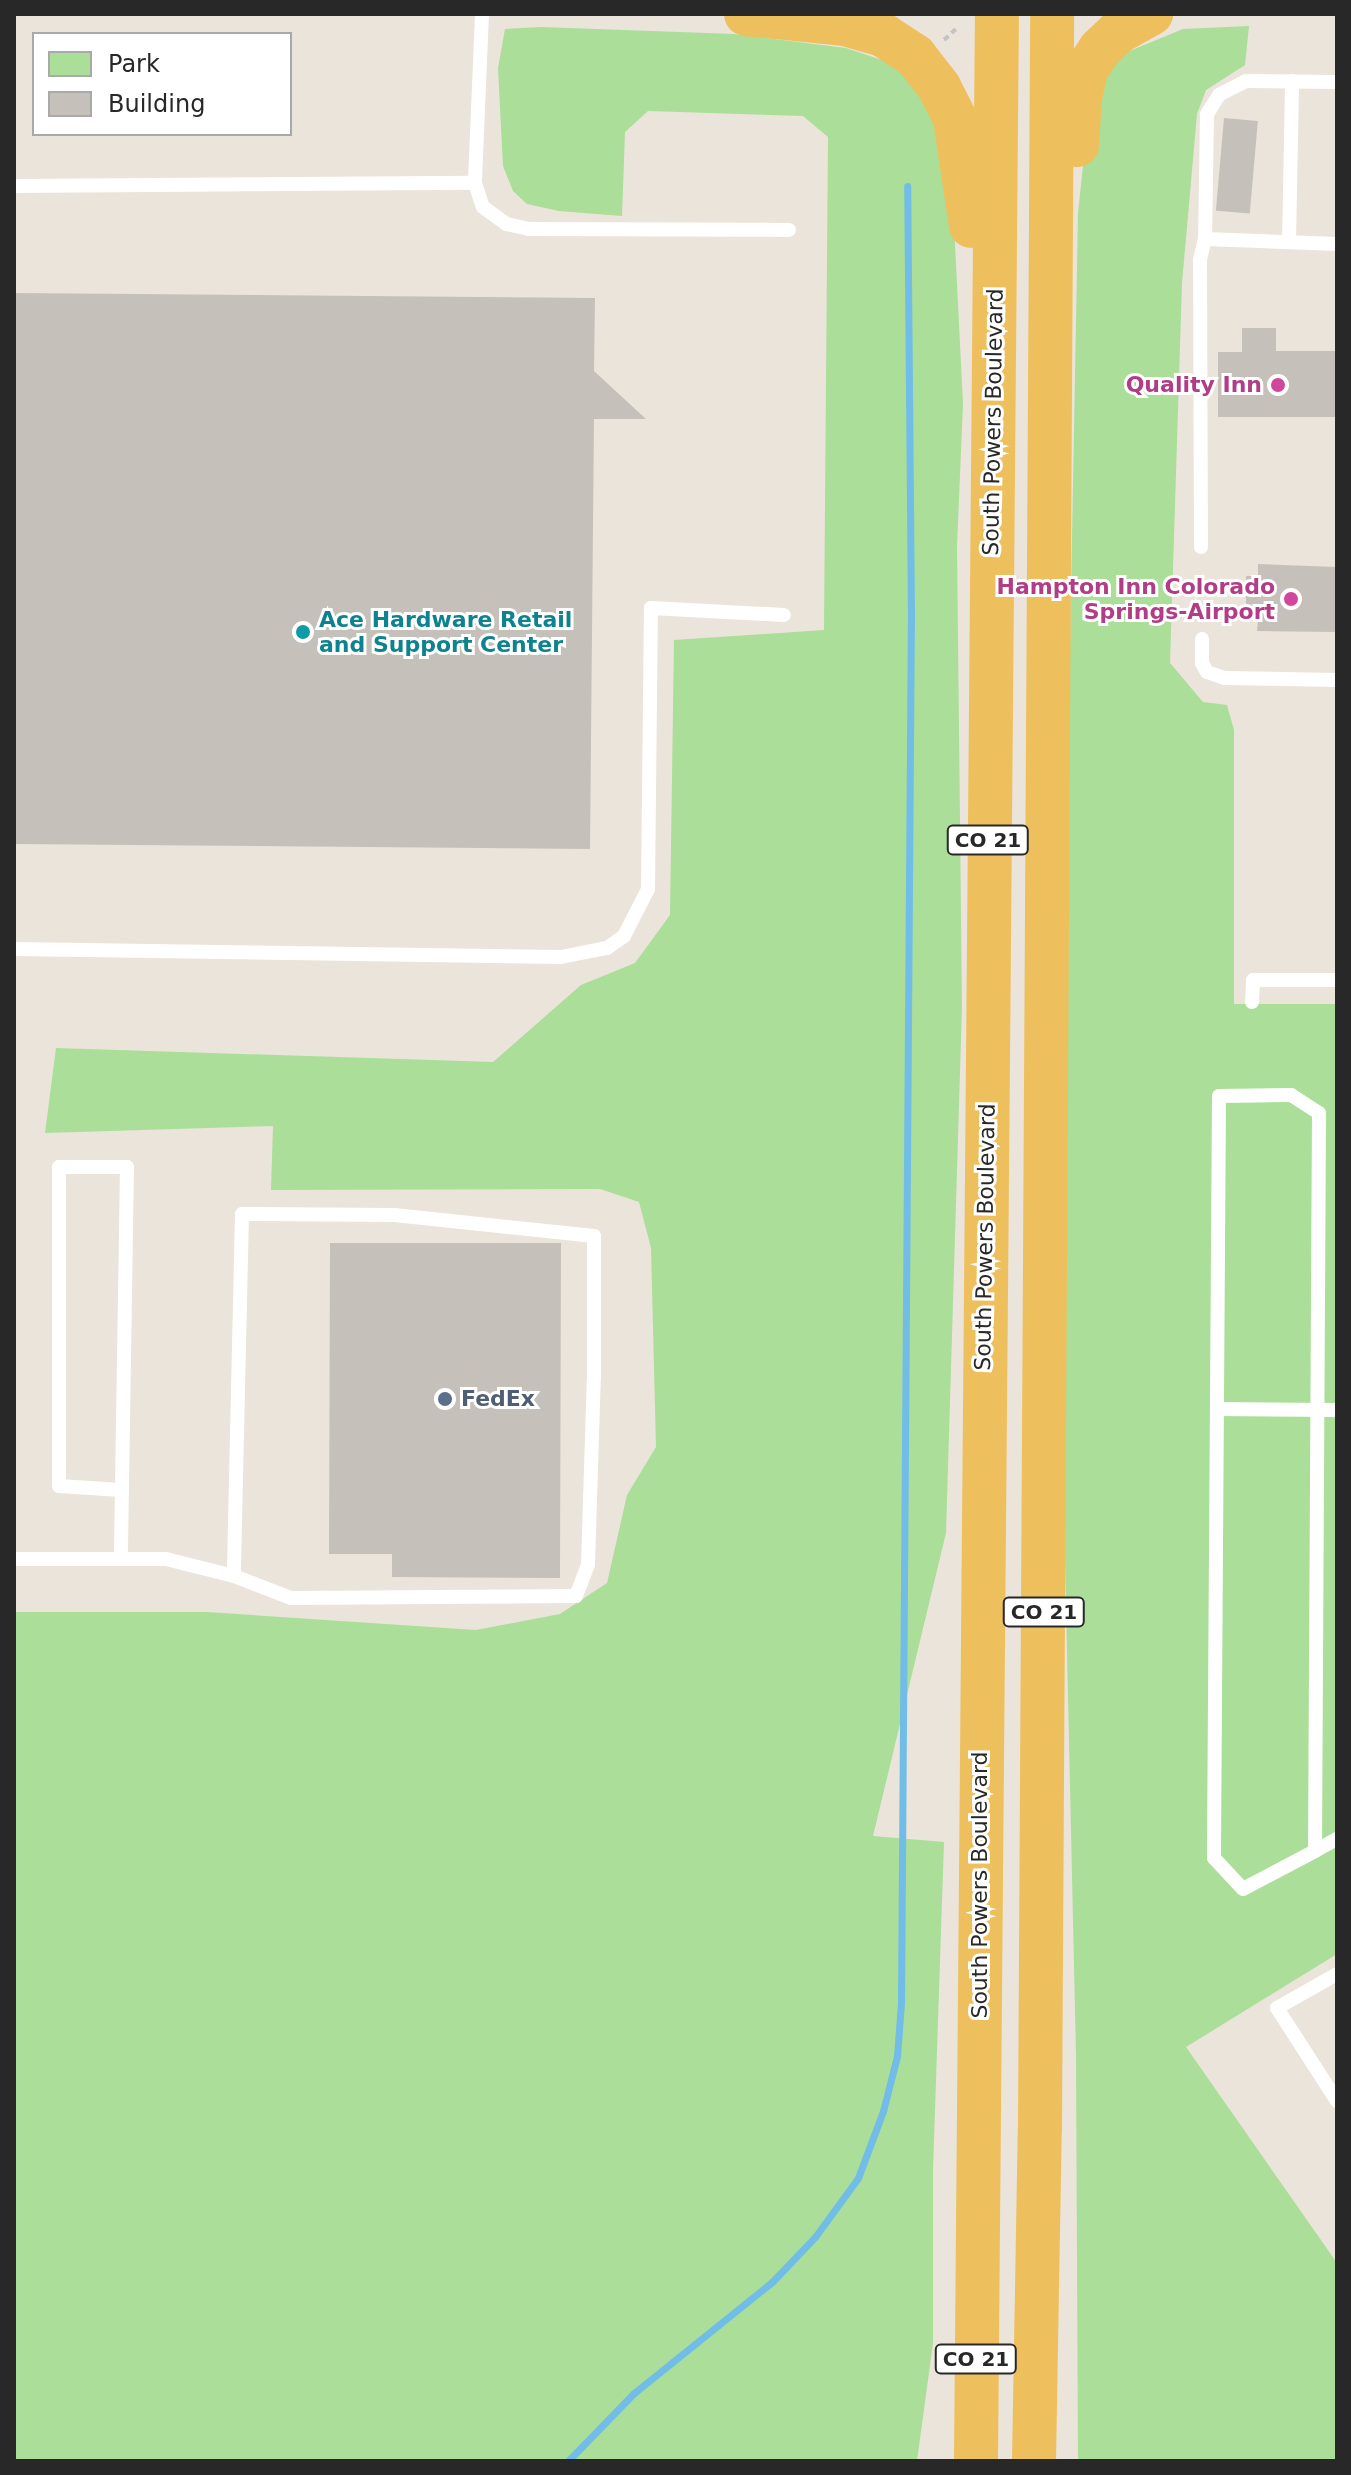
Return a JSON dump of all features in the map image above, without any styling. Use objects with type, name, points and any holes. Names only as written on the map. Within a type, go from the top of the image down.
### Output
[{"type":"highway","points":[[746,14],[845,24],[883,35],[915,56],[939,87],[955,119],[971,223],[991,561]]},
{"type":"highway","name":"CO 21","points":[[1036,2454],[1052,14]]},
{"type":"highway","points":[[1049,783],[1065,328],[1080,98],[1086,70],[1100,49],[1118,32],[1151,14]]},
{"type":"highway","name":"South Powers Boulevard","points":[[973,21],[991,561],[975,2455]]},
{"type":"lane","points":[[482,14],[475,183],[483,207],[506,224],[529,229],[789,230]]},
{"type":"lane","points":[[1201,547],[1200,260],[1205,239],[1207,114],[1219,95],[1246,81],[1337,82]]},
{"type":"lane","points":[[1289,242],[1292,81]]},
{"type":"lane","points":[[14,186],[475,183]]},
{"type":"lane","points":[[1205,239],[1337,244]]},
{"type":"lane","points":[[14,949],[561,957],[607,948],[624,936],[648,889],[651,608],[784,615]]},
{"type":"lane","points":[[1202,639],[1202,663],[1207,672],[1224,678],[1337,680]]},
{"type":"lane","points":[[1252,1002],[1253,980],[1337,980]]},
{"type":"lane","points":[[1315,1851],[1319,1113],[1291,1095],[1219,1096],[1214,1858],[1243,1889],[1315,1851],[1337,1839]]},
{"type":"lane","points":[[121,1490],[59,1486],[59,1167],[127,1167],[121,1559]]},
{"type":"lane","points":[[14,1559],[166,1559],[234,1576],[291,1598],[576,1596],[588,1564],[594,1378],[594,1236],[394,1215],[242,1214],[234,1576]]},
{"type":"lane","points":[[1217,1409],[1337,1410]]},
{"type":"lane","points":[[1337,1974],[1277,2008],[1337,2101]]},
{"type":"green space","points":[[1249,26],[1245,65],[1206,90],[1197,114],[1182,283],[1170,663],[1203,702],[1227,705],[1234,730],[1234,1004],[1337,1004],[1337,1954],[1186,2047],[1337,2263],[1337,2461],[1078,2461],[1076,2055],[1064,1516],[1061,1139],[1078,213],[1090,100],[1120,55],[1183,29]]},
{"type":"green space","points":[[541,27],[734,34],[846,48],[891,63],[927,98],[939,125],[953,204],[963,404],[957,546],[962,1006],[946,1533],[873,1836],[944,1842],[933,2170],[933,2343],[917,2461],[14,2461],[14,1612],[207,1612],[476,1630],[560,1614],[607,1583],[627,1495],[656,1447],[651,1248],[639,1202],[600,1189],[271,1190],[273,1126],[45,1133],[56,1048],[493,1062],[581,985],[635,963],[670,915],[674,640],[824,630],[828,137],[803,116],[648,111],[625,132],[622,216],[559,211],[527,204],[513,191],[503,166],[498,68],[505,29]]},
{"type":"building","points":[[1224,118],[1258,121],[1250,214],[1216,211]]},
{"type":"building","name":"Ace Hardware Retail and Support Center","points":[[14,293],[595,298],[594,371],[646,419],[594,419],[590,849],[14,844]]},
{"type":"building","name":"Quality Inn","points":[[1242,328],[1276,328],[1276,351],[1337,351],[1337,417],[1218,417],[1218,352],[1242,352]]},
{"type":"building","name":"Hampton Inn Colorado Springs-Airport","points":[[1258,564],[1337,567],[1337,632],[1257,631],[1258,621],[1246,621],[1246,576],[1258,576]]},
{"type":"building","name":"FedEx","points":[[330,1243],[561,1243],[560,1578],[392,1577],[392,1554],[329,1554]]},
{"type":"waterway","points":[[568,2461],[634,2393],[772,2282],[815,2237],[858,2178],[883,2111],[897,2056],[901,2003],[911,619],[907,186]]},
{"type":"place","name":"Quality Inn","points":[[1278,385]]},
{"type":"place","name":"Hampton Inn Colorado Springs-Airport","points":[[1291,599]]},
{"type":"place","name":"Ace Hardware Retail and Support Center","points":[[303,632]]},
{"type":"place","name":"FedEx","points":[[445,1399]]}]
